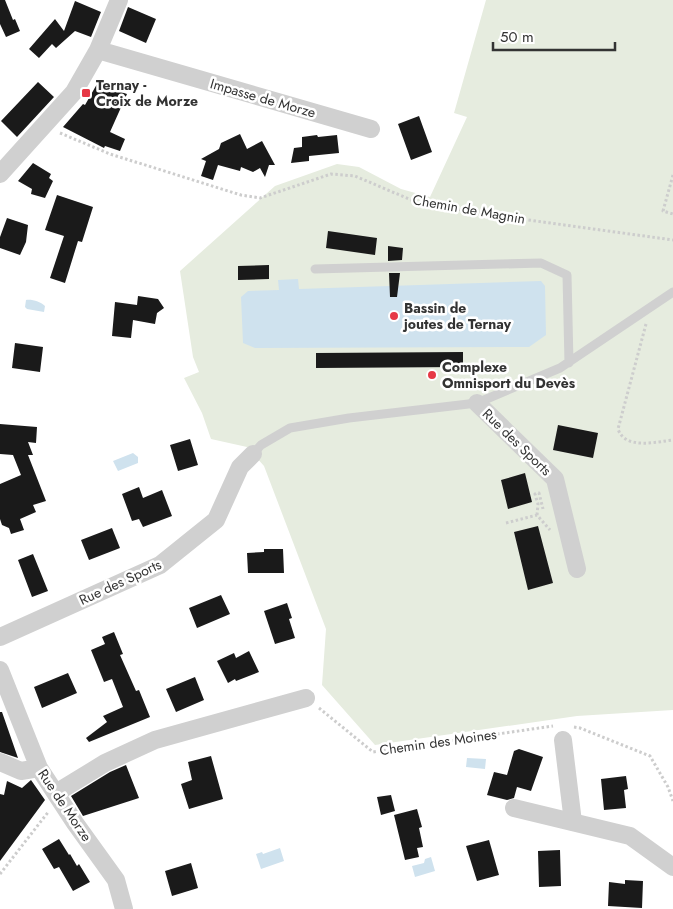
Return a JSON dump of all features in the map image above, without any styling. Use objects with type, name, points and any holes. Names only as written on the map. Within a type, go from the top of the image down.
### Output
[{"type":"street","points":[[0,174],[74,92],[98,50],[119,0]]},
{"type":"street","name":"Impasse de Morze","points":[[98,50],[372,129]]},
{"type":"street","name":"Rue des Sports","points":[[477,404],[555,479],[577,569]]},
{"type":"street","name":"Rue des Sports","points":[[0,637],[160,565],[216,520],[240,467],[253,454]]},
{"type":"street","name":"Rue de Morze","points":[[0,670],[39,768],[116,880],[124,909]]},
{"type":"street","points":[[56,793],[105,763],[155,740],[306,698]]},
{"type":"street","points":[[563,730],[573,822]]},
{"type":"street","points":[[0,762],[20,771],[39,768]]},
{"type":"street","points":[[514,808],[630,836],[673,867]]},
{"type":"lane","points":[[315,269],[542,264],[567,275],[569,363]]},
{"type":"lane","points":[[253,454],[261,445],[290,428],[349,418],[477,404],[569,363],[673,292]]},
{"type":"path","name":"Chemin de Magnin","points":[[44,126],[110,154],[251,197],[260,198],[331,174],[341,174],[355,176],[416,202],[484,214],[673,240]]},
{"type":"path","points":[[673,175],[663,211],[673,214]]},
{"type":"path","points":[[644,312],[648,318],[618,430],[620,436],[628,441],[645,443],[673,440]]},
{"type":"path","points":[[506,523],[537,515],[548,528]]},
{"type":"path","name":"Chemin des Moines","points":[[306,698],[373,752],[580,728],[650,756],[668,787],[673,801]]},
{"type":"path","points":[[0,874],[55,804],[56,793]]},
{"type":"shaded area","name":"Complexe Omnisport du Devès","points":[[486,0],[673,0],[673,710],[577,716],[375,745],[322,685],[326,629],[264,466],[247,447],[211,439],[202,413],[184,378],[199,372],[193,357],[180,271],[275,186],[337,164],[359,167],[401,189],[430,197],[467,117],[454,113]]},
{"type":"water","name":"Bassin de joutes de Ternay","points":[[298,279],[299,289],[541,281],[545,286],[546,335],[529,347],[255,348],[243,343],[241,297],[248,291],[279,290],[278,280]]},
{"type":"water","points":[[26,300],[34,300],[45,306],[44,312],[27,309],[25,307]]},
{"type":"water","points":[[133,453],[138,457],[138,463],[118,471],[113,461]]},
{"type":"water","points":[[467,758],[486,759],[485,769],[466,767]]},
{"type":"water","points":[[280,848],[284,861],[261,869],[256,854],[262,852],[263,854]]},
{"type":"water","points":[[431,857],[435,871],[415,877],[412,866],[424,863],[425,859]]},
{"type":"building","points":[[0,0],[5,0],[13,20],[15,19],[20,31],[6,37],[0,24]]},
{"type":"building","points":[[75,1],[101,12],[91,37],[75,31],[56,48],[52,44],[39,58],[29,49],[55,19],[64,31]]},
{"type":"building","points":[[128,7],[156,19],[146,43],[119,31]]},
{"type":"building","points":[[38,82],[54,97],[17,137],[1,121]]},
{"type":"building","points":[[97,84],[127,94],[110,132],[125,139],[120,151],[105,146],[104,148],[63,127],[83,104],[85,105]]},
{"type":"building","points":[[419,116],[432,152],[411,160],[398,124]]},
{"type":"building","points":[[240,134],[247,149],[262,141],[275,165],[269,165],[265,177],[260,168],[253,172],[241,167],[240,171],[218,165],[213,180],[201,176],[206,161],[201,159],[219,149],[221,143]]},
{"type":"building","points":[[317,135],[318,137],[337,135],[339,153],[309,156],[309,161],[291,163],[294,148],[302,147],[302,137]]},
{"type":"building","points":[[33,163],[51,174],[49,178],[53,181],[45,198],[31,194],[32,189],[18,181]]},
{"type":"building","points":[[57,195],[93,207],[82,242],[78,241],[65,283],[50,278],[64,236],[45,230]]},
{"type":"building","points":[[7,218],[28,225],[26,242],[20,255],[0,248],[0,237]]},
{"type":"building","points":[[328,231],[377,238],[375,255],[326,248]]},
{"type":"building","points":[[388,246],[403,248],[402,260],[388,261]]},
{"type":"building","points":[[269,265],[269,279],[238,280],[238,266]]},
{"type":"building","points":[[389,273],[400,273],[397,297],[390,297]]},
{"type":"building","points":[[138,296],[158,299],[164,308],[157,313],[155,324],[133,320],[131,338],[112,336],[115,302],[137,305]]},
{"type":"building","points":[[15,343],[43,347],[40,372],[12,368]]},
{"type":"building","points":[[463,352],[463,367],[316,368],[316,353]]},
{"type":"building","points":[[0,424],[37,427],[36,443],[28,442],[33,455],[28,455],[46,501],[33,505],[36,512],[20,519],[24,530],[11,534],[9,528],[2,525],[0,519],[0,484],[21,475],[13,455],[0,454]]},
{"type":"building","points":[[558,425],[598,433],[593,458],[553,450]]},
{"type":"building","points":[[190,439],[198,465],[178,471],[170,445]]},
{"type":"building","points":[[525,473],[532,502],[508,509],[501,480]]},
{"type":"building","points":[[139,487],[143,498],[162,490],[172,516],[143,527],[139,519],[132,521],[122,494]]},
{"type":"building","points":[[538,526],[553,583],[528,590],[514,532]]},
{"type":"building","points":[[112,528],[120,548],[89,560],[81,540]]},
{"type":"building","points":[[264,549],[283,549],[284,573],[248,573],[247,553],[264,552]]},
{"type":"building","points":[[33,554],[48,591],[32,597],[18,560]]},
{"type":"building","points":[[221,595],[230,614],[197,628],[189,608]]},
{"type":"building","points":[[287,603],[292,618],[289,619],[295,638],[275,644],[264,611]]},
{"type":"building","points":[[114,632],[123,654],[120,655],[136,691],[139,690],[150,717],[89,742],[86,738],[107,722],[103,716],[123,707],[112,679],[104,682],[91,650],[105,644],[102,637]]},
{"type":"building","points":[[249,651],[259,672],[228,683],[217,661],[234,653],[236,658]]},
{"type":"building","points":[[68,673],[77,693],[42,708],[34,687]]},
{"type":"building","points":[[195,677],[204,700],[176,712],[166,689]]},
{"type":"building","points":[[0,712],[2,712],[18,758],[0,752]]},
{"type":"building","points":[[519,749],[543,757],[531,791],[517,787],[514,798],[507,800],[487,795],[494,772],[507,775],[514,751]]},
{"type":"building","points":[[211,756],[223,799],[189,809],[181,784],[192,780],[188,762]]},
{"type":"building","points":[[126,765],[139,798],[83,816],[71,796],[110,772]]},
{"type":"building","points":[[626,776],[628,789],[624,790],[626,808],[604,810],[601,779]]},
{"type":"building","points":[[31,780],[45,800],[0,861],[0,794],[4,795],[7,781],[22,788]]},
{"type":"building","points":[[391,795],[395,811],[381,815],[377,797]]},
{"type":"building","points":[[417,809],[422,827],[419,828],[423,847],[417,848],[419,857],[405,860],[394,815]]},
{"type":"building","points":[[59,839],[77,866],[79,864],[90,882],[73,891],[59,867],[54,869],[42,849]]},
{"type":"building","points":[[489,840],[499,875],[477,881],[466,846]]},
{"type":"building","points":[[560,850],[561,886],[539,887],[538,851]]},
{"type":"building","points":[[191,863],[198,888],[172,896],[165,871]]},
{"type":"building","points":[[625,880],[643,881],[642,908],[608,906],[609,882],[625,884]]},
{"type":"place","name":"Ternay - Croix de Morze","points":[[86,93]]},
{"type":"place","name":"Bassin de joutes de Ternay","points":[[394,316]]},
{"type":"place","name":"Complexe Omnisport du Devès","points":[[432,375]]}]
